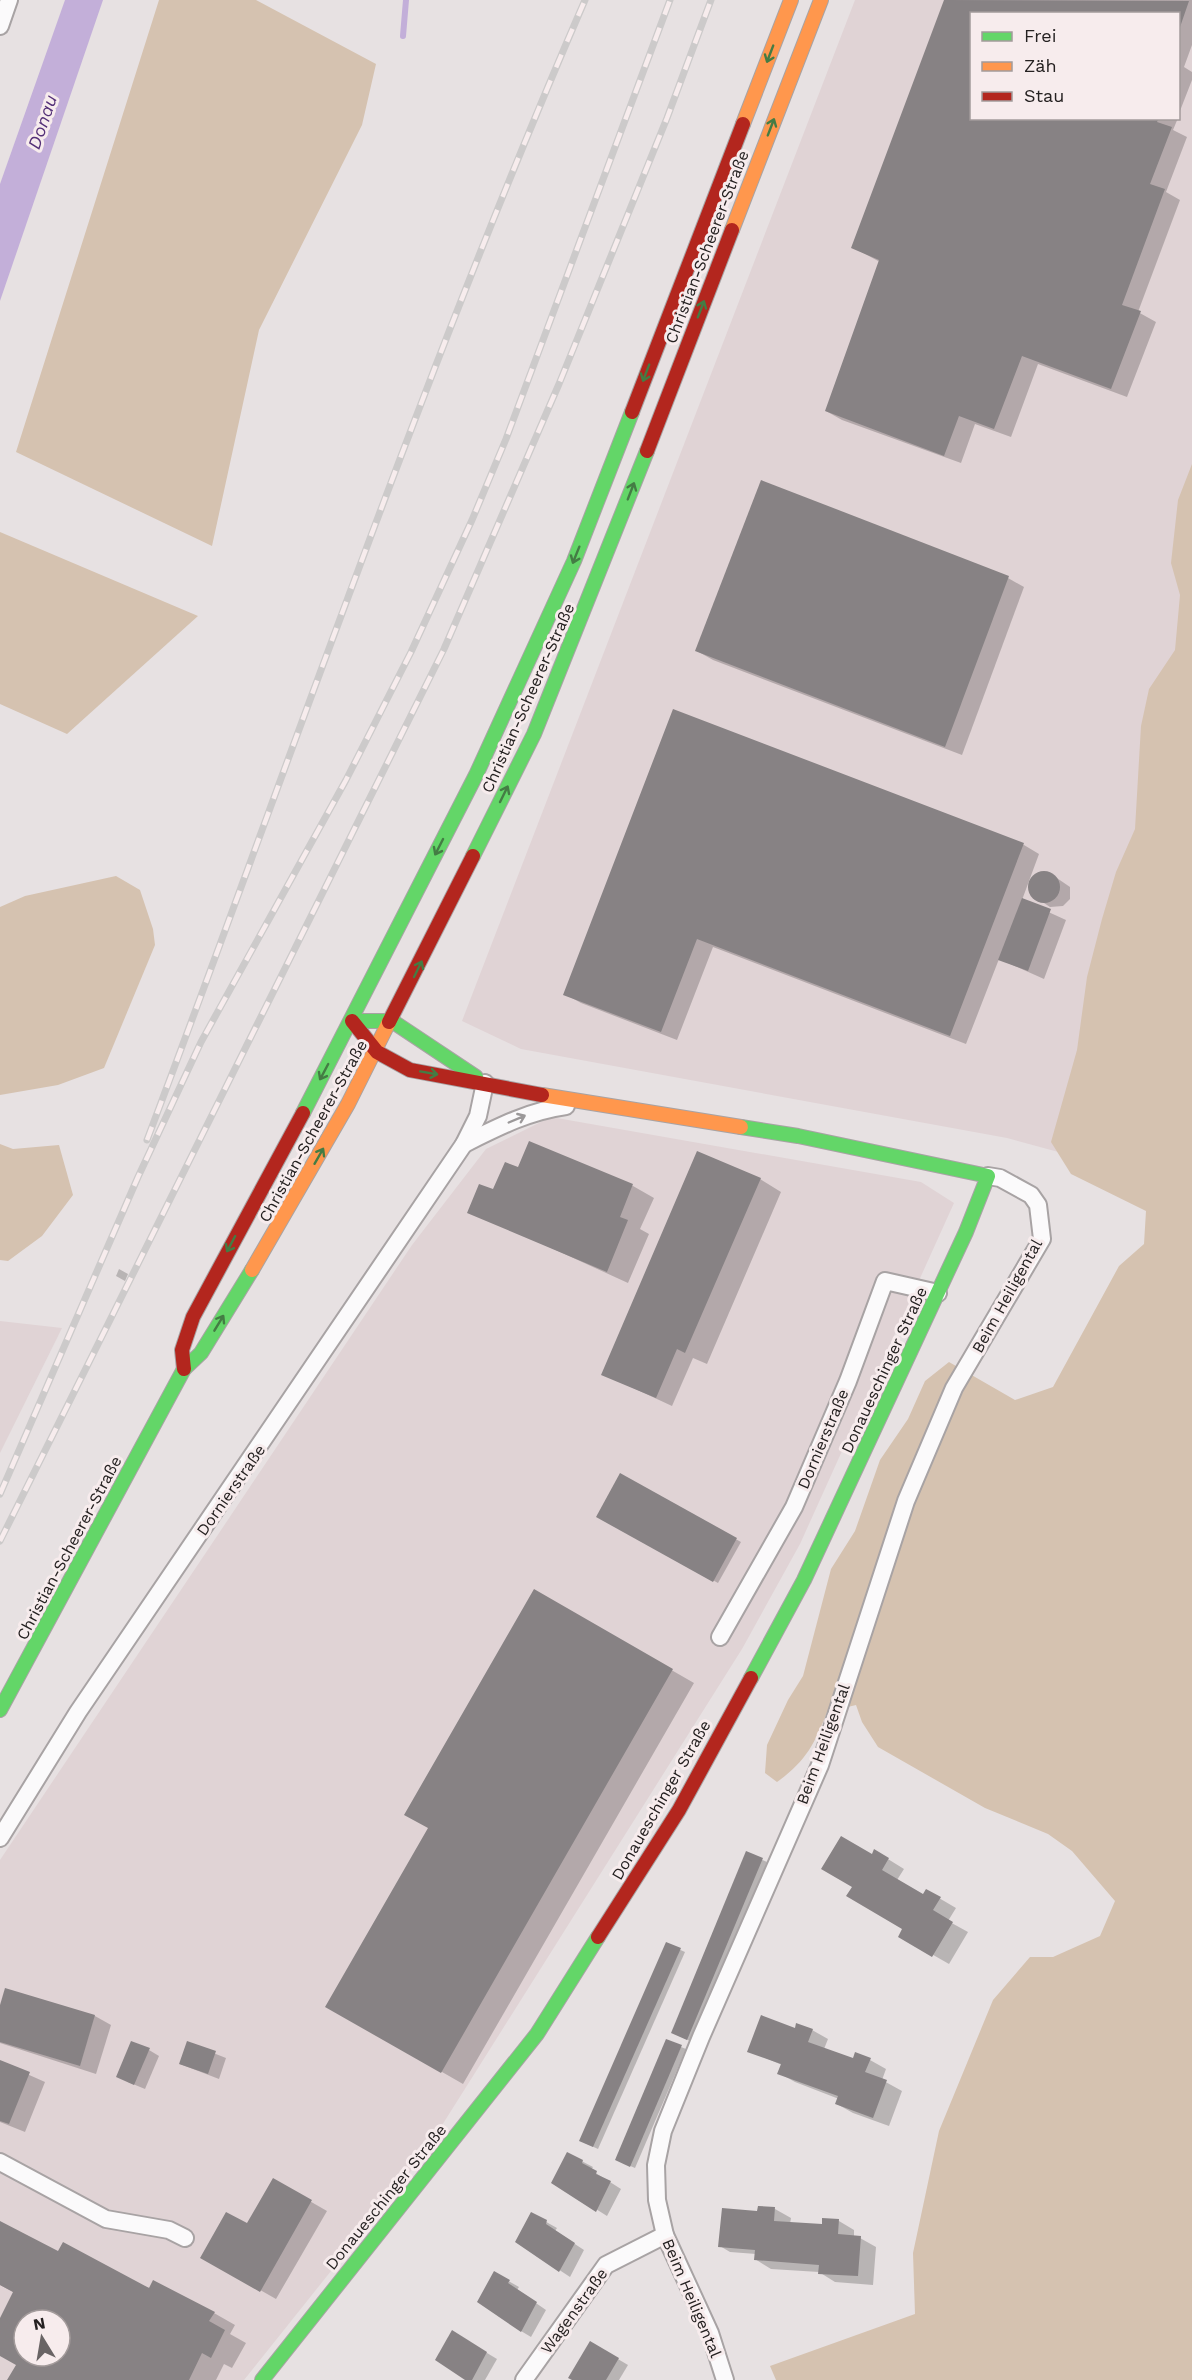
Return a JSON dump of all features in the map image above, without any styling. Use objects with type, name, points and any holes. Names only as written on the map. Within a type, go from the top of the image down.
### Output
[{"type":"main road","name":"Christian-Scheerer-Straße","points":[[184,1369],[182,1350],[193,1317],[352,1021],[476,775],[574,561],[791,0]]},
{"type":"main road","name":"Christian-Scheerer-Straße","points":[[0,1710],[184,1369],[201,1353],[268,1244],[376,1052],[534,734],[593,590],[821,0]]},
{"type":"main road","points":[[352,1021],[392,1022]]},
{"type":"main road","name":"Dornierstraße","points":[[352,1021],[376,1052],[410,1070],[586,1104],[798,1136],[988,1176]]},
{"type":"main road","name":"Dornierstraße","points":[[392,1022],[485,1083]]},
{"type":"main road","name":"Donaueschinger Straße","points":[[262,2380],[537,2034],[678,1810],[804,1580],[966,1232],[988,1176]]},
{"type":"street","points":[[0,26],[9,0]]},
{"type":"street","name":"Dornierstraße","points":[[0,1838],[78,1712],[464,1144],[478,1116],[485,1083]]},
{"type":"street","name":"Dornierstraße","points":[[464,1144],[516,1118],[542,1109],[586,1104]]},
{"type":"street","name":"Beim Heiligental","points":[[725,2380],[710,2333],[664,2235],[657,2200],[656,2165],[663,2131],[701,2037],[820,1765],[870,1604],[915,1480],[954,1388],[1042,1239],[1039,1212],[1030,1195],[1000,1178],[988,1176]]},
{"type":"street","name":"Dornierstraße","points":[[720,1637],[794,1507],[848,1381],[885,1281],[938,1293]]},
{"type":"street","points":[[0,2162],[106,2219],[169,2230],[185,2238]]},
{"type":"street","name":"Wagenstraße","points":[[524,2380],[606,2265],[664,2235]]},
{"type":"shaded area","points":[[159,0],[256,0],[376,64],[362,125],[259,330],[212,546],[16,452]]},
{"type":"shaded area","points":[[855,0],[1192,0],[1192,685],[1062,1153],[1007,1138],[521,1049],[462,1021]]},
{"type":"shaded area","points":[[1192,464],[1192,2380],[776,2380],[770,2366],[915,2314],[913,2253],[939,2131],[993,2000],[1030,1957],[1053,1957],[1100,1936],[1115,1901],[1072,1851],[1048,1834],[985,1808],[878,1747],[862,1722],[856,1705],[827,1712],[808,1751],[787,1775],[777,1782],[765,1773],[767,1745],[788,1700],[803,1676],[831,1569],[855,1531],[880,1460],[908,1419],[925,1381],[949,1362],[1015,1400],[1053,1387],[1119,1266],[1144,1244],[1146,1211],[1071,1174],[1051,1142],[1077,1050],[1087,977],[1102,919],[1116,872],[1135,829],[1141,726],[1149,689],[1175,650],[1180,595],[1171,563],[1178,500]]},
{"type":"shaded area","points":[[0,532],[198,616],[67,734],[0,704]]},
{"type":"shaded area","points":[[116,876],[140,890],[153,929],[155,945],[104,1068],[58,1085],[0,1095],[0,907],[25,896]]},
{"type":"shaded area","points":[[551,1117],[921,1182],[954,1203],[800,1544],[742,1649],[422,2157],[244,2380],[0,2380],[0,1860],[412,1245],[486,1149]]},
{"type":"shaded area","points":[[0,1144],[13,1149],[59,1145],[73,1195],[42,1236],[8,1261],[0,1260]]},
{"type":"shaded area","points":[[0,1321],[62,1328],[0,1453]]},
{"type":"water","name":"Donau","points":[[65,0],[103,0],[0,301],[0,184]]},
{"type":"building","points":[[944,0],[1189,1],[1180,27],[1180,12],[970,12],[970,120],[1158,120],[1157,122],[1172,127],[1150,184],[1165,189],[1122,305],[1141,311],[1111,389],[1022,356],[994,429],[959,416],[944,456],[825,411],[879,260],[851,248]]},
{"type":"building","points":[[761,480],[1009,576],[945,747],[695,651]]},
{"type":"building","points":[[673,709],[1024,843],[950,1036],[697,939],[661,1032],[563,995]]},
{"type":"building","points":[[1044,871],[1055,876],[1060,887],[1055,898],[1044,903],[1033,898],[1028,887],[1033,876]]},
{"type":"building","points":[[1022,898],[1051,909],[1028,971],[998,960]]},
{"type":"building","points":[[529,1141],[633,1184],[620,1217],[628,1220],[607,1272],[467,1213],[479,1184],[493,1189],[505,1162],[518,1167]]},
{"type":"building","points":[[697,1151],[761,1178],[685,1353],[677,1349],[656,1398],[601,1375]]},
{"type":"building","points":[[620,1473],[737,1538],[713,1582],[596,1517]]},
{"type":"building","points":[[534,1589],[673,1669],[441,2073],[325,2007],[428,1828],[404,1815]]},
{"type":"building","points":[[841,1836],[872,1854],[874,1849],[889,1858],[882,1870],[923,1894],[926,1889],[941,1897],[933,1910],[953,1922],[932,1957],[898,1937],[902,1929],[846,1896],[852,1887],[821,1869]]},
{"type":"building","points":[[746,1851],[763,1858],[687,2040],[671,2033]]},
{"type":"building","points":[[666,1942],[681,1948],[593,2147],[579,2141]]},
{"type":"building","points":[[5,1988],[95,2015],[80,2066],[0,2042],[0,2005]]},
{"type":"building","points":[[761,2015],[795,2028],[796,2023],[813,2029],[808,2042],[853,2058],[855,2052],[871,2058],[865,2072],[887,2080],[873,2118],[835,2104],[838,2096],[777,2074],[781,2064],[747,2052]]},
{"type":"building","points":[[666,2039],[682,2045],[630,2167],[615,2160]]},
{"type":"building","points":[[131,2041],[150,2048],[134,2085],[116,2077]]},
{"type":"building","points":[[187,2041],[216,2051],[208,2074],[179,2064]]},
{"type":"building","points":[[0,2060],[30,2072],[9,2124],[0,2121]]},
{"type":"building","points":[[567,2152],[583,2160],[582,2163],[597,2171],[596,2174],[611,2181],[596,2212],[551,2183]]},
{"type":"building","points":[[273,2178],[312,2200],[260,2292],[200,2258],[226,2212],[247,2223]]},
{"type":"building","points":[[758,2206],[775,2207],[774,2221],[822,2224],[822,2218],[839,2219],[838,2234],[861,2236],[858,2276],[818,2274],[819,2265],[754,2260],[755,2250],[718,2247],[722,2208],[757,2211]]},
{"type":"building","points":[[531,2212],[547,2220],[546,2224],[575,2243],[559,2272],[515,2242]]},
{"type":"building","points":[[0,2221],[58,2251],[63,2242],[149,2288],[153,2280],[215,2312],[209,2321],[225,2330],[211,2358],[202,2353],[189,2380],[7,2380],[14,2368],[72,2368],[72,2308],[12,2308],[12,2363],[0,2356],[0,2318],[13,2292],[0,2285]]},
{"type":"building","points":[[494,2271],[510,2280],[508,2283],[537,2302],[521,2332],[477,2302]]},
{"type":"building","points":[[452,2330],[487,2352],[472,2380],[465,2380],[435,2360]]},
{"type":"building","points":[[590,2341],[619,2358],[606,2380],[568,2378]]},
{"type":"waterway","points":[[403,36],[406,0]]},
{"type":"railway","points":[[147,1140],[413,424],[468,282],[585,0]]},
{"type":"railway","points":[[0,1494],[138,1177],[201,1042],[346,780],[411,652],[472,520],[506,439],[670,0]]},
{"type":"railway","points":[[0,1541],[444,649],[559,384],[667,118],[711,0]]},
{"type":"traffic: fast","points":[[303,1113],[476,775],[574,561],[632,412]]},
{"type":"traffic: fast","points":[[473,856],[534,734],[647,451]]},
{"type":"traffic: fast","points":[[352,1021],[392,1021],[476,1077]]},
{"type":"traffic: fast","points":[[741,1127],[798,1136],[988,1176],[966,1232],[804,1580],[751,1678]]},
{"type":"traffic: fast","points":[[0,1710],[184,1369],[201,1353],[252,1270]]},
{"type":"traffic: fast","points":[[262,2380],[537,2034],[598,1937]]},
{"type":"traffic: slow","points":[[743,124],[791,0]]},
{"type":"traffic: slow","points":[[732,230],[821,0]]},
{"type":"traffic: slow","points":[[252,1270],[348,1104],[389,1022]]},
{"type":"traffic: slow","points":[[542,1095],[741,1127]]},
{"type":"traffic: jam","points":[[632,412],[743,124]]},
{"type":"traffic: jam","points":[[647,451],[732,230]]},
{"type":"traffic: jam","points":[[389,1022],[473,856]]},
{"type":"traffic: jam","points":[[352,1021],[377,1052],[410,1070],[542,1095]]},
{"type":"traffic: jam","points":[[184,1369],[182,1350],[193,1317],[303,1113]]},
{"type":"traffic: jam","points":[[598,1937],[679,1810],[751,1678]]}]
